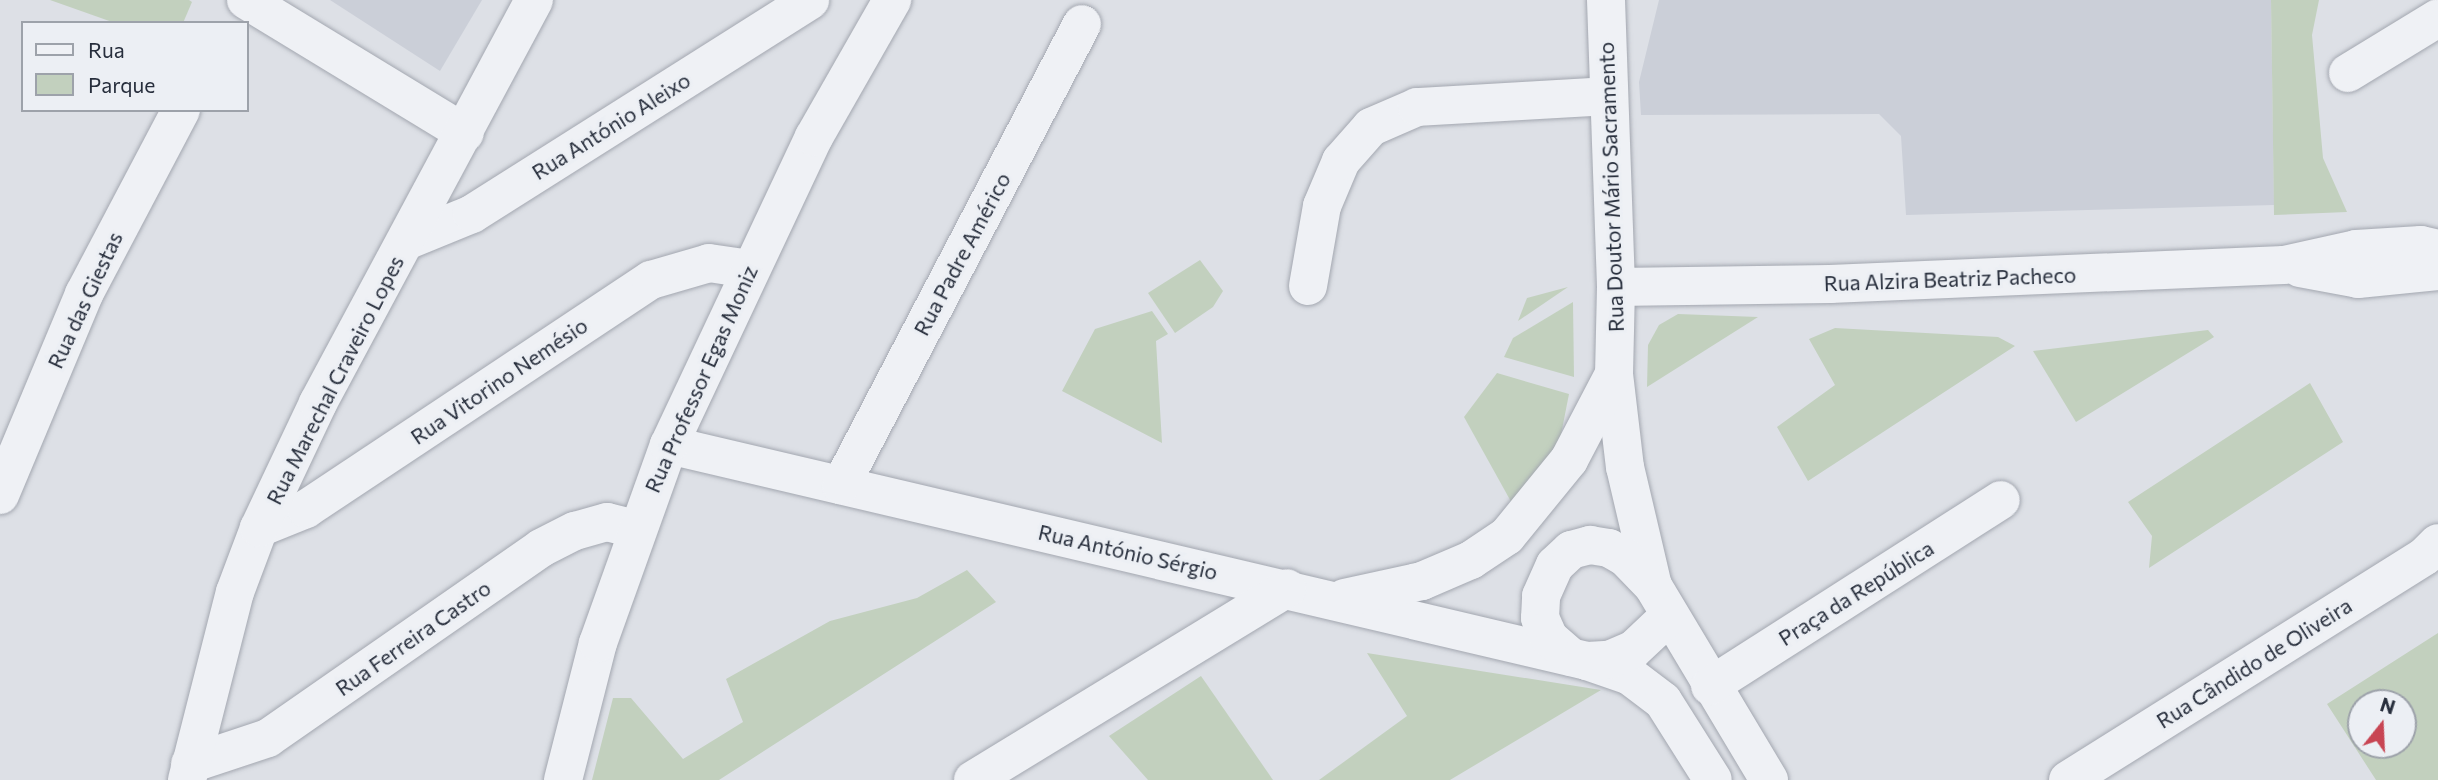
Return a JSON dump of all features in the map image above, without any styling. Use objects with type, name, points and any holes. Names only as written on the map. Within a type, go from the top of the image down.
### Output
[{"type":"street","points":[[229,21],[240,0]]},
{"type":"street","points":[[246,0],[465,132]]},
{"type":"street","name":"Rua Marechal Craveiro Lopes","points":[[188,772],[235,592],[259,528],[318,403],[534,0]]},
{"type":"street","name":"Rua António Aleixo","points":[[406,241],[472,214],[810,0]]},
{"type":"street","name":"Rua Doutor Mário Sacramento","points":[[1605,0],[1616,287],[1614,374],[1625,467],[1660,601]]},
{"type":"street","name":"Rua Professor Egas Moniz","points":[[563,780],[598,643],[636,529],[669,445],[749,269],[882,2]]},
{"type":"street","points":[[2348,73],[2438,18]]},
{"type":"street","name":"Rua Padre Américo","points":[[841,485],[1082,24]]},
{"type":"street","points":[[1308,286],[1322,206],[1341,160],[1371,127],[1417,107],[1608,96]]},
{"type":"street","name":"Rua das Giestas","points":[[0,495],[84,294],[180,112]]},
{"type":"street","name":"Rua Alzira Beatriz Pacheco","points":[[1616,287],[1830,284],[2284,265],[2356,249],[2421,245],[2438,249]]},
{"type":"street","name":"Rua Vitorino Nemésio","points":[[259,528],[306,509],[651,280],[709,263],[749,269]]},
{"type":"street","name":"Rua Alzira Beatriz Pacheco","points":[[2284,265],[2358,279],[2438,271]]},
{"type":"street","points":[[1335,600],[1422,581],[1471,560],[1507,536],[1569,460],[1614,374]]},
{"type":"street","name":"Rua António Sérgio","points":[[669,445],[1480,633],[1579,659],[1630,676],[1663,701],[1713,780]]},
{"type":"street","points":[[1480,633],[1513,625],[1541,596],[1555,565],[1611,516],[1625,467]]},
{"type":"street","name":"Praça da República","points":[[1710,685],[2001,500]]},
{"type":"street","name":"Rua Ferreira Castro","points":[[188,772],[268,738],[541,548],[575,531],[607,522],[636,529]]},
{"type":"street","name":"Rua Cândido de Oliveira","points":[[2068,780],[2425,556],[2438,543]]},
{"type":"street","points":[[1571,550],[1590,545],[1609,548],[1626,558],[1660,601],[1769,780]]},
{"type":"street","points":[[973,780],[1286,588]]},
{"type":"street","points":[[1541,596],[1540,618],[1549,638],[1579,659],[1609,660],[1633,650],[1660,601]]},
{"type":"shaded area","points":[[330,0],[482,0],[440,71]]},
{"type":"shaded area","points":[[1659,0],[2271,0],[2274,205],[1906,215],[1901,136],[1879,114],[1641,115],[1639,82]]},
{"type":"green space","points":[[50,0],[192,2],[184,21],[109,21]]},
{"type":"green space","points":[[2271,0],[2319,0],[2312,35],[2323,158],[2347,212],[2274,215]]},
{"type":"green space","points":[[1200,260],[1223,291],[1213,307],[1175,333],[1148,293]]},
{"type":"green space","points":[[1568,287],[1518,321],[1527,298]]},
{"type":"green space","points":[[1573,302],[1574,377],[1504,357],[1513,338]]},
{"type":"green space","points":[[1152,311],[1168,334],[1156,341],[1162,443],[1062,391],[1095,329]]},
{"type":"green space","points":[[1678,314],[1758,317],[1647,387],[1648,345],[1659,325]]},
{"type":"green space","points":[[1835,328],[1998,337],[2015,346],[1808,481],[1777,427],[1835,385],[1809,339]]},
{"type":"green space","points":[[2208,330],[2214,337],[2076,422],[2033,351]]},
{"type":"green space","points":[[1497,373],[1569,394],[1556,460],[1514,507],[1464,417]]},
{"type":"green space","points":[[2310,383],[2343,442],[2149,568],[2152,536],[2128,502]]},
{"type":"green space","points":[[967,570],[996,602],[719,780],[592,780],[613,698],[631,698],[683,759],[743,722],[726,679],[830,621],[917,598]]},
{"type":"green space","points":[[2438,633],[2438,780],[2376,780],[2362,759],[2417,759],[2417,689],[2350,689]]},
{"type":"green space","points":[[1367,653],[1601,690],[1450,780],[1319,780],[1407,716]]},
{"type":"green space","points":[[1201,676],[1273,780],[1148,780],[1109,736]]},
{"type":"green space","points":[[2347,691],[2347,735],[2327,704]]}]
